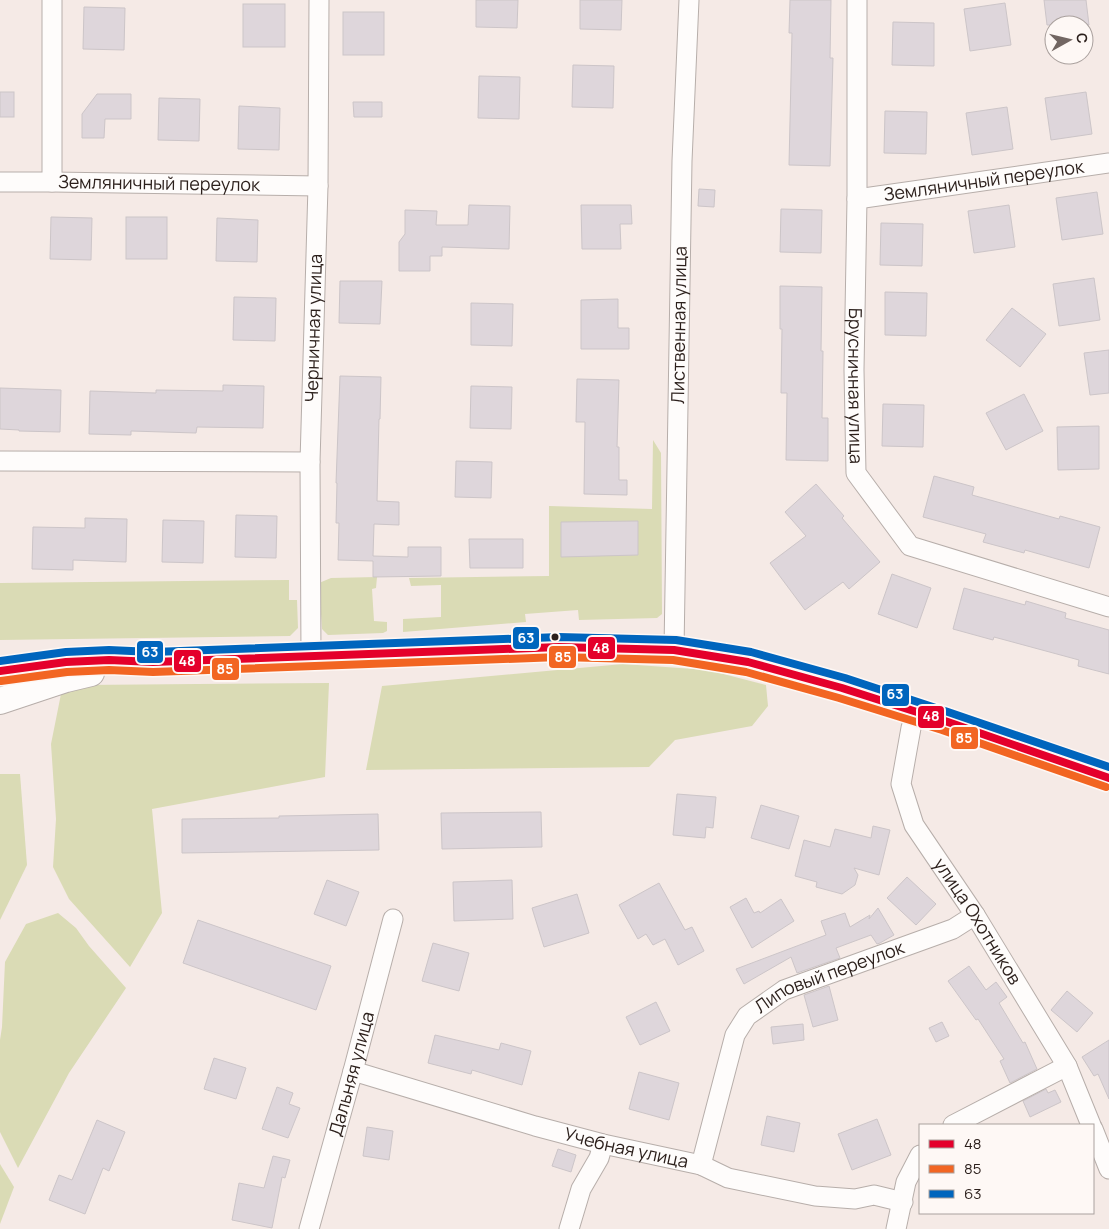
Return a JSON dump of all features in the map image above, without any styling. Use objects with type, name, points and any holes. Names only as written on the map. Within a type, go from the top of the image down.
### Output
[{"type":"main road","points":[[0,671],[66,662],[110,660],[153,662],[559,647],[674,650],[748,662],[842,688],[1109,778]]},
{"type":"main road","points":[[0,701],[66,679],[153,662]]},
{"type":"street","points":[[52,0],[52,182]]},
{"type":"street","name":"Черничная улица","points":[[311,657],[310,462],[318,186],[319,0]]},
{"type":"street","name":"Лиственная улица","points":[[674,650],[682,171],[689,0]]},
{"type":"street","name":"Брусничная улица","points":[[857,0],[857,199],[854,370],[856,473],[910,546],[1109,607]]},
{"type":"street","name":"Земляничный переулок","points":[[857,199],[1109,163]]},
{"type":"street","name":"Земляничный переулок","points":[[0,182],[318,186]]},
{"type":"street","points":[[0,461],[310,462]]},
{"type":"street","name":"улица Охотников","points":[[916,712],[911,728],[901,784],[914,825],[975,915],[1067,1066],[1091,1124]]},
{"type":"street","name":"Липовый переулок","points":[[701,1165],[735,1036],[747,1016],[784,990],[953,929],[975,915]]},
{"type":"street","name":"Дальняя улица","points":[[309,1229],[353,1071],[392,919]]},
{"type":"street","points":[[955,1124],[1067,1066]]},
{"type":"street","name":"Учебная улица","points":[[353,1071],[603,1144],[701,1165],[728,1178],[815,1196],[856,1199],[874,1195],[903,1202]]},
{"type":"street","points":[[1094,1132],[1109,1169]]},
{"type":"street","points":[[570,1229],[581,1189],[599,1158],[603,1144]]},
{"type":"street","points":[[896,1229],[906,1182],[919,1157]]},
{"type":"green space","points":[[653,440],[661,453],[662,614],[657,618],[579,620],[578,610],[525,614],[526,622],[403,632],[403,619],[441,617],[441,585],[411,586],[409,578],[549,576],[549,506],[652,509]]},
{"type":"green space","points":[[377,577],[376,588],[372,589],[374,621],[387,622],[387,631],[383,633],[328,635],[322,629],[319,583],[331,578]]},
{"type":"green space","points":[[289,580],[289,600],[297,600],[298,628],[290,636],[0,640],[0,583]]},
{"type":"green space","points":[[623,664],[708,670],[766,685],[768,706],[752,726],[675,740],[649,767],[366,770],[382,686]]},
{"type":"green space","points":[[329,683],[325,777],[152,809],[162,913],[130,967],[69,899],[53,867],[56,819],[51,744],[61,694],[82,685]]},
{"type":"green space","points":[[0,774],[20,774],[27,865],[0,920]]},
{"type":"green space","points":[[58,913],[76,928],[89,946],[126,988],[69,1073],[18,1168],[0,1132],[0,1040],[5,962],[26,924]]},
{"type":"green space","points":[[0,1164],[14,1187],[0,1224]]},
{"type":"building","points":[[476,0],[518,0],[517,28],[476,27]]},
{"type":"building","points":[[580,0],[622,0],[621,30],[580,29]]},
{"type":"building","points":[[790,0],[831,0],[830,58],[833,58],[830,166],[789,165],[792,33],[789,33]]},
{"type":"building","points":[[1044,0],[1086,0],[1088,15],[1046,15]]},
{"type":"building","points":[[1005,3],[1011,45],[970,51],[964,9]]},
{"type":"building","points":[[243,4],[285,4],[285,47],[243,47]]},
{"type":"building","points":[[84,7],[125,8],[124,50],[83,49]]},
{"type":"building","points":[[343,12],[384,12],[384,55],[343,55]]},
{"type":"building","points":[[893,22],[934,23],[934,66],[892,65]]},
{"type":"building","points":[[573,65],[614,66],[613,108],[572,107]]},
{"type":"building","points":[[479,76],[520,77],[519,119],[478,118]]},
{"type":"building","points":[[0,92],[14,92],[14,117],[0,117]]},
{"type":"building","points":[[1086,92],[1092,134],[1051,140],[1045,98]]},
{"type":"building","points":[[97,94],[131,94],[131,119],[105,119],[104,138],[82,138],[82,114]]},
{"type":"building","points":[[159,98],[200,99],[199,141],[158,140]]},
{"type":"building","points":[[353,102],[382,102],[382,117],[354,117]]},
{"type":"building","points":[[239,106],[280,108],[279,150],[238,149]]},
{"type":"building","points":[[1007,107],[1013,149],[972,155],[966,113]]},
{"type":"building","points":[[885,111],[927,112],[926,154],[884,153]]},
{"type":"building","points":[[699,189],[715,190],[714,207],[698,206]]},
{"type":"building","points":[[1097,192],[1103,234],[1062,240],[1056,198]]},
{"type":"building","points":[[469,205],[510,206],[509,249],[442,247],[442,256],[430,256],[430,271],[399,271],[399,242],[405,234],[405,210],[437,211],[436,225],[468,225]]},
{"type":"building","points":[[581,205],[631,205],[632,224],[620,224],[621,249],[582,249]]},
{"type":"building","points":[[1009,205],[1015,247],[974,253],[968,211]]},
{"type":"building","points":[[781,209],[822,210],[821,253],[780,252]]},
{"type":"building","points":[[51,217],[92,218],[91,260],[50,259]]},
{"type":"building","points":[[126,217],[167,217],[167,259],[126,259]]},
{"type":"building","points":[[217,218],[258,220],[257,262],[216,261]]},
{"type":"building","points":[[881,223],[923,224],[922,266],[880,265]]},
{"type":"building","points":[[1094,278],[1100,320],[1059,326],[1053,284]]},
{"type":"building","points":[[340,281],[382,281],[380,324],[339,323]]},
{"type":"building","points":[[780,286],[822,287],[822,418],[828,418],[828,461],[786,460],[787,393],[781,393],[782,329],[780,329]]},
{"type":"building","points":[[885,292],[927,293],[926,336],[885,335]]},
{"type":"building","points":[[234,297],[276,298],[275,341],[233,340]]},
{"type":"building","points":[[618,299],[618,328],[629,328],[629,349],[581,349],[581,300]]},
{"type":"building","points":[[471,303],[513,304],[512,346],[471,345]]},
{"type":"building","points":[[1012,308],[1046,334],[1020,367],[986,340]]},
{"type":"building","points":[[1109,350],[1109,393],[1090,395],[1084,353]]},
{"type":"building","points":[[340,376],[381,377],[377,501],[399,502],[399,525],[374,524],[373,556],[408,557],[408,547],[441,547],[441,576],[373,577],[373,561],[338,560],[339,523],[336,523],[336,483]]},
{"type":"building","points":[[577,379],[619,380],[617,447],[619,447],[619,480],[627,480],[627,495],[584,494],[585,422],[576,422]]},
{"type":"building","points":[[223,385],[264,386],[263,428],[197,427],[196,433],[131,431],[131,435],[89,434],[90,391],[156,393],[156,390],[223,391]]},
{"type":"building","points":[[471,386],[512,387],[511,429],[470,428]]},
{"type":"building","points":[[0,388],[61,390],[60,432],[0,429]]},
{"type":"building","points":[[1024,394],[1043,431],[1006,450],[986,413]]},
{"type":"building","points":[[883,404],[924,405],[923,447],[882,446]]},
{"type":"building","points":[[1099,426],[1099,469],[1058,470],[1057,427]]},
{"type":"building","points":[[456,461],[492,462],[491,498],[455,497]]},
{"type":"building","points":[[934,476],[974,487],[972,495],[1059,519],[1060,516],[1100,527],[1089,568],[1025,550],[1024,553],[983,542],[986,534],[923,517]]},
{"type":"building","points":[[816,484],[880,562],[849,589],[843,582],[805,610],[770,563],[806,536],[785,512]]},
{"type":"building","points":[[236,515],[277,516],[276,558],[235,557]]},
{"type":"building","points":[[85,518],[127,519],[126,562],[73,560],[73,570],[32,569],[33,527],[85,528]]},
{"type":"building","points":[[163,520],[204,521],[203,563],[162,562]]},
{"type":"building","points":[[638,521],[638,555],[561,557],[561,522]]},
{"type":"building","points":[[469,539],[523,539],[523,568],[470,568]]},
{"type":"building","points":[[892,574],[931,588],[917,628],[878,614]]},
{"type":"building","points":[[964,588],[1025,605],[1026,601],[1066,613],[1065,618],[1109,630],[1109,674],[1078,666],[1079,660],[994,637],[993,640],[953,629]]},
{"type":"building","points":[[677,794],[716,797],[713,828],[706,827],[705,838],[673,835]]},
{"type":"building","points":[[761,805],[799,816],[789,849],[751,838]]},
{"type":"building","points":[[541,812],[542,847],[442,849],[441,813]]},
{"type":"building","points":[[378,814],[379,850],[182,853],[182,819]]},
{"type":"building","points":[[873,826],[890,830],[879,875],[854,868],[858,875],[855,885],[842,894],[816,887],[817,882],[795,876],[804,840],[830,847],[835,829],[871,838]]},
{"type":"building","points":[[907,877],[936,904],[916,925],[887,898]]},
{"type":"building","points":[[327,880],[359,892],[346,926],[314,914]]},
{"type":"building","points":[[512,880],[513,919],[454,921],[453,882]]},
{"type":"building","points":[[659,883],[685,930],[692,927],[704,951],[678,965],[665,939],[653,945],[646,934],[638,939],[619,905]]},
{"type":"building","points":[[577,894],[589,933],[544,947],[532,908]]},
{"type":"building","points":[[746,898],[754,913],[759,911],[760,913],[781,899],[794,921],[752,948],[730,907]]},
{"type":"building","points":[[878,908],[894,935],[880,943],[877,944],[871,935],[836,948],[840,958],[797,973],[791,957],[744,984],[736,969],[826,935],[821,921],[845,913],[850,927],[870,915],[869,919]]},
{"type":"building","points":[[198,920],[331,966],[316,1010],[183,963]]},
{"type":"building","points":[[433,943],[469,953],[459,991],[422,981]]},
{"type":"building","points":[[969,966],[986,990],[996,982],[1007,997],[999,1003],[1023,1043],[1025,1042],[1037,1069],[1010,1083],[1000,1061],[1004,1059],[978,1019],[976,1020],[948,981]]},
{"type":"building","points":[[829,986],[838,1020],[813,1027],[804,995]]},
{"type":"building","points":[[1067,991],[1093,1013],[1077,1032],[1051,1010]]},
{"type":"building","points":[[656,1002],[670,1031],[640,1045],[626,1017]]},
{"type":"building","points":[[942,1022],[949,1036],[936,1042],[929,1028]]},
{"type":"building","points":[[803,1024],[804,1040],[773,1044],[771,1027]]},
{"type":"building","points":[[435,1035],[499,1050],[501,1043],[531,1051],[522,1085],[472,1070],[471,1074],[428,1063]]},
{"type":"building","points":[[1109,1040],[1109,1099],[1098,1074],[1094,1076],[1082,1057]]},
{"type":"building","points":[[214,1058],[246,1068],[236,1099],[204,1089]]},
{"type":"building","points":[[639,1072],[679,1083],[669,1120],[629,1109]]},
{"type":"building","points":[[277,1087],[293,1093],[289,1104],[300,1108],[288,1138],[262,1129]]},
{"type":"building","points":[[1046,1089],[1048,1093],[1055,1090],[1061,1102],[1030,1117],[1023,1101]]},
{"type":"building","points":[[767,1116],[800,1123],[794,1152],[761,1145]]},
{"type":"building","points":[[877,1119],[891,1155],[852,1170],[838,1134]]},
{"type":"building","points":[[97,1120],[125,1132],[109,1171],[103,1168],[85,1214],[49,1200],[59,1175],[72,1180]]},
{"type":"building","points":[[367,1127],[393,1131],[389,1160],[363,1156]]},
{"type":"building","points":[[558,1149],[576,1155],[571,1172],[552,1166]]},
{"type":"building","points":[[273,1156],[290,1160],[285,1178],[282,1177],[272,1228],[232,1220],[239,1183],[264,1188]]},
{"type":"transit line","name":"63","points":[[0,661],[66,652],[109,650],[153,652],[559,637],[676,640],[751,652],[845,678],[1109,767]]},
{"type":"transit line","name":"48","points":[[0,671],[66,662],[109,660],[153,662],[559,647],[674,650],[748,662],[842,688],[945,721],[1109,778]]},
{"type":"transit line","name":"85","points":[[1,681],[67,672],[109,670],[153,672],[559,657],[673,660],[746,672],[839,698],[942,730],[1106,787]]}]
